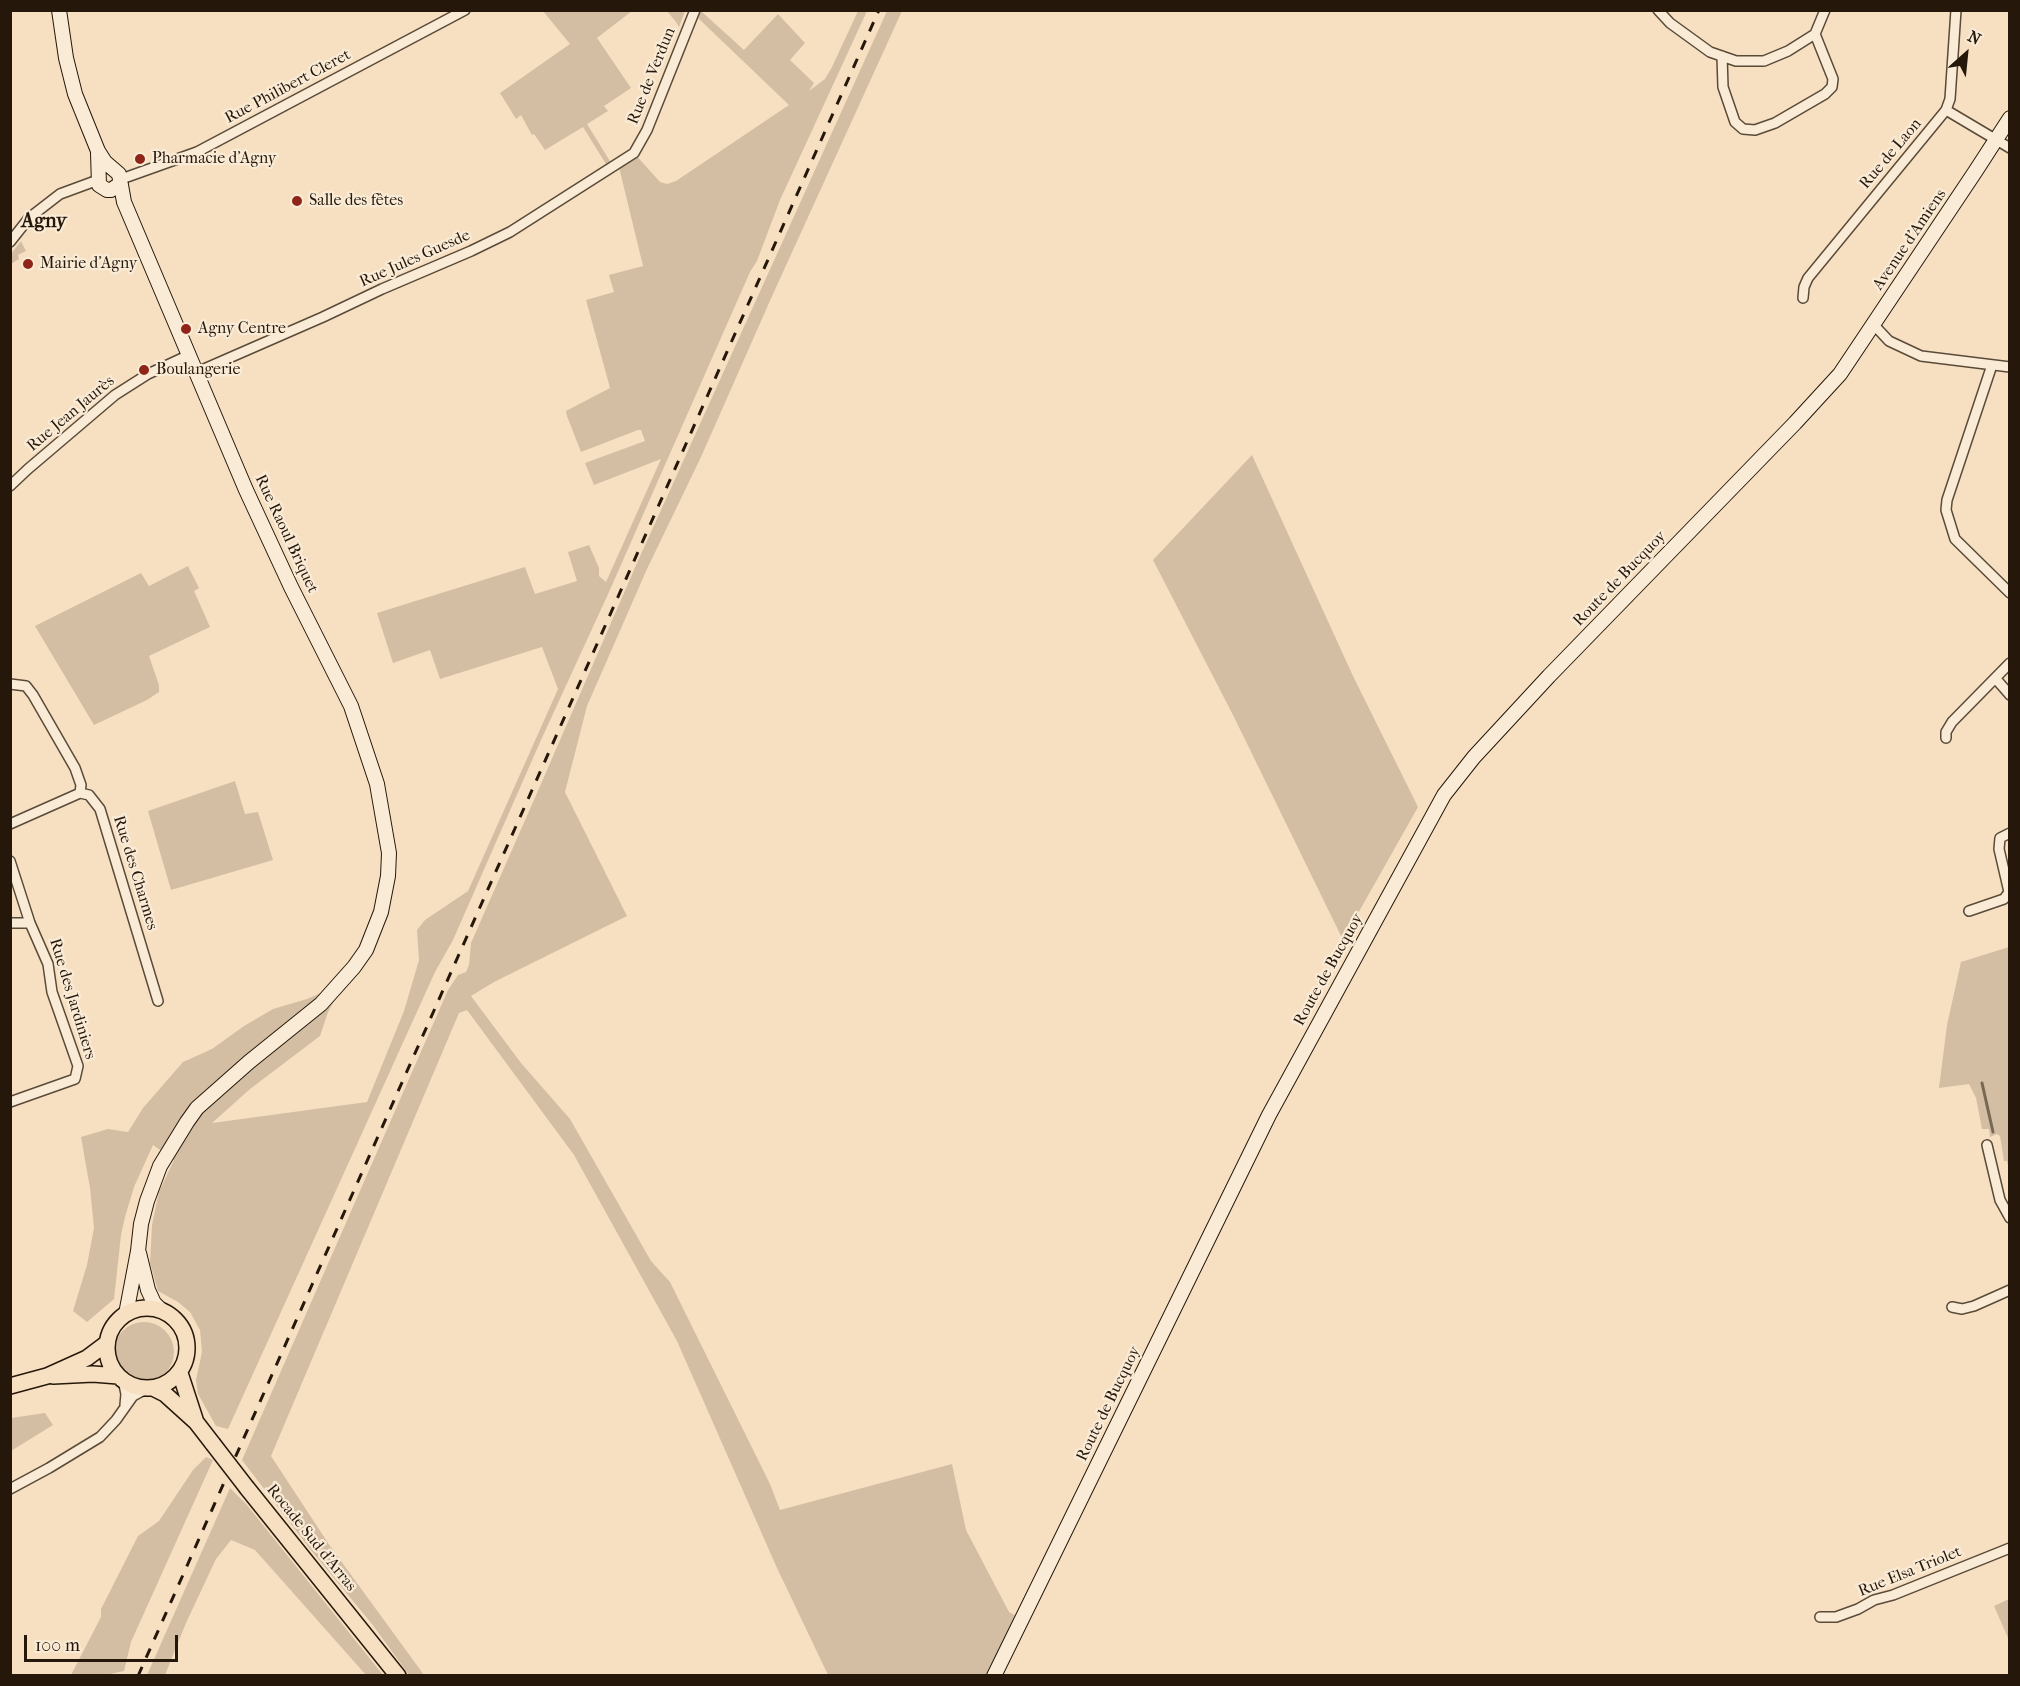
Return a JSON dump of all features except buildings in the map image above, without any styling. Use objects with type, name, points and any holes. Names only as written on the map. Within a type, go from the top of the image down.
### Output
[{"type":"main road","name":"Rue Raoul Briquet","points":[[60,10],[66,58],[75,94],[98,151],[110,179],[124,202],[267,535],[351,706],[377,784],[389,853],[381,912],[373,934],[360,958],[333,992],[307,1016],[197,1108],[160,1166],[141,1224],[126,1314]]},
{"type":"main road","name":"Avenue d'Amiens","points":[[1836,378],[1874,325],[2010,118]]},
{"type":"main road","name":"Route de Bucquoy","points":[[994,1676],[1269,1115],[1444,795],[1474,757],[1542,684],[1836,378]]},
{"type":"main road","points":[[138,1251],[148,1290],[160,1310]]},
{"type":"main road","points":[[149,1307],[160,1310],[170,1314],[184,1331],[188,1353],[180,1373],[163,1385],[150,1388],[133,1386],[120,1378],[111,1366],[107,1355],[107,1343],[114,1325],[126,1314],[138,1308],[149,1307]]},
{"type":"main road","points":[[10,1386],[47,1376],[87,1358],[107,1343]]},
{"type":"main road","name":"Rocade Sud d'Arras","points":[[180,1373],[196,1422]]},
{"type":"main road","points":[[47,1376],[93,1374],[120,1378]]},
{"type":"main road","name":"Rocade Sud d'Arras","points":[[150,1388],[165,1394],[196,1422],[398,1676]]},
{"type":"street","name":"Rue Philibert Cleret","points":[[10,242],[29,218],[68,190],[127,177],[197,152],[465,10]]},
{"type":"street","name":"Rue de Verdun","points":[[634,153],[647,130],[695,10]]},
{"type":"street","points":[[1658,10],[1670,23],[1702,46],[1736,61],[1764,61],[1788,51],[1815,34],[1825,10]]},
{"type":"street","name":"Rue de Laon","points":[[1803,298],[1808,278],[1946,110],[1950,99],[1956,10]]},
{"type":"street","points":[[1722,56],[1723,87],[1735,122],[1743,129],[1755,130],[1775,123],[1826,94],[1832,87],[1833,79],[1815,34]]},
{"type":"street","points":[[1946,110],[2010,148]]},
{"type":"street","name":"Rue Jules Guesde","points":[[196,372],[501,237],[634,153]]},
{"type":"street","points":[[1874,325],[1889,341],[1922,356],[2010,367]]},
{"type":"street","name":"Rue Jean Jaurès","points":[[10,486],[115,395],[148,374],[189,355]]},
{"type":"street","points":[[1992,365],[1947,500],[1946,510],[1955,539],[2010,593]]},
{"type":"street","points":[[1946,738],[1946,732],[1952,722],[2010,663]]},
{"type":"street","points":[[1996,679],[2010,695]]},
{"type":"street","points":[[10,684],[26,686],[33,695],[75,768],[81,785],[80,793],[10,824]]},
{"type":"street","name":"Rue des Charmes","points":[[80,793],[89,795],[100,809],[158,1000]]},
{"type":"street","points":[[1969,911],[2004,899],[2009,892],[1999,849],[2000,838],[2010,833]]},
{"type":"street","name":"Rue des Jardiniers","points":[[10,861],[30,923],[48,964],[52,992],[78,1066],[75,1079],[10,1102]]},
{"type":"street","points":[[10,922],[30,923]]},
{"type":"street","points":[[1987,1145],[2000,1200],[2010,1218]]},
{"type":"street","points":[[1952,1306],[1962,1309],[1974,1306],[2010,1290]]},
{"type":"street","points":[[120,1378],[126,1394],[125,1405]]},
{"type":"street","points":[[10,1489],[100,1437],[116,1420],[133,1396],[150,1388]]},
{"type":"street","name":"Rue Elsa Triolet","points":[[1820,1617],[1836,1617],[2010,1548]]},
{"type":"shaded area","points":[[543,11],[632,11],[597,38],[631,88],[604,106],[608,111],[587,124],[613,166],[609,169],[583,127],[545,150],[534,134],[532,135],[521,115],[516,119],[500,93],[570,44]]},
{"type":"shaded area","points":[[667,11],[685,11],[679,27],[676,22]]},
{"type":"shaded area","points":[[701,11],[744,50],[778,14],[805,43],[790,60],[814,83],[809,91],[825,79],[858,11],[867,11],[780,200],[757,261],[750,272],[453,940],[435,972],[228,1429],[216,1426],[198,1394],[196,1380],[202,1352],[200,1330],[190,1312],[158,1291],[150,1263],[152,1225],[159,1192],[174,1160],[153,1145],[134,1187],[125,1217],[114,1299],[87,1322],[73,1311],[87,1265],[94,1228],[81,1137],[108,1129],[128,1132],[143,1108],[183,1062],[212,1049],[273,1009],[307,999],[344,983],[328,1012],[320,1036],[250,1089],[212,1123],[367,1102],[404,1011],[419,960],[417,930],[425,920],[468,891],[558,689],[542,647],[440,679],[430,650],[393,663],[377,613],[525,567],[535,594],[577,581],[568,552],[589,545],[599,568],[599,576],[606,582],[661,459],[594,485],[585,463],[645,441],[641,430],[581,452],[566,411],[610,388],[586,300],[614,292],[609,275],[643,266],[618,163],[634,153],[660,182],[667,184],[676,181],[789,105],[698,18]]},
{"type":"shaded area","points":[[887,11],[902,11],[701,457],[647,569],[587,706],[565,792],[627,916],[494,982],[471,996],[521,1063],[570,1119],[651,1261],[670,1282],[770,1484],[780,1510],[952,1464],[966,1530],[1009,1612],[1022,1619],[994,1675],[828,1675],[777,1568],[677,1341],[574,1155],[467,1010],[459,1013],[271,1456],[330,1546],[424,1675],[409,1675],[372,1624],[310,1549],[242,1460],[448,990],[458,975],[466,972],[471,943],[637,563]]},
{"type":"shaded area","points":[[21,241],[26,251],[18,255],[19,259],[11,264],[11,254]]},
{"type":"shaded area","points":[[1252,455],[1353,676],[1418,807],[1343,940],[1234,717],[1153,560]]},
{"type":"shaded area","points":[[188,566],[199,588],[194,591],[210,627],[149,656],[159,685],[159,692],[94,725],[35,626],[141,573],[149,586]]},
{"type":"shaded area","points":[[235,781],[245,814],[258,812],[273,860],[171,890],[148,811]]},
{"type":"shaded area","points":[[2010,947],[2009,1170],[2007,1161],[2004,1161],[2000,1136],[1997,1134],[1990,1137],[1989,1129],[1982,1129],[1976,1098],[1969,1084],[1939,1088],[1947,1025],[1961,962]]},
{"type":"shaded area","points":[[144,1322],[161,1327],[169,1335],[174,1352],[169,1369],[161,1377],[144,1382],[127,1377],[119,1369],[114,1352],[119,1335],[127,1327]]},
{"type":"shaded area","points":[[45,1413],[53,1425],[11,1451],[11,1418]]},
{"type":"shaded area","points":[[206,1457],[213,1460],[131,1642],[124,1671],[106,1675],[71,1675],[101,1617],[101,1609],[138,1536],[159,1521],[193,1470]]},
{"type":"shaded area","points":[[230,1488],[247,1505],[383,1675],[366,1675],[255,1550],[231,1540],[216,1559],[165,1675],[147,1675]]},
{"type":"shaded area","points":[[2009,1599],[2009,1638],[2008,1638],[1994,1606]]},
{"type":"waterway","points":[[1982,1083],[1993,1132]]},
{"type":"railway","points":[[138,1676],[879,10]]},
{"type":"place","name":"Pharmacie d'Agny","points":[[140,159]]},
{"type":"place","name":"Salle des fêtes","points":[[297,201]]},
{"type":"place","name":"Mairie d'Agny","points":[[28,264]]},
{"type":"place","name":"Agny Centre","points":[[186,329]]},
{"type":"place","name":"Boulangerie","points":[[144,370]]},
{"type":"district","name":"Agny","points":[[44,222]]}]
